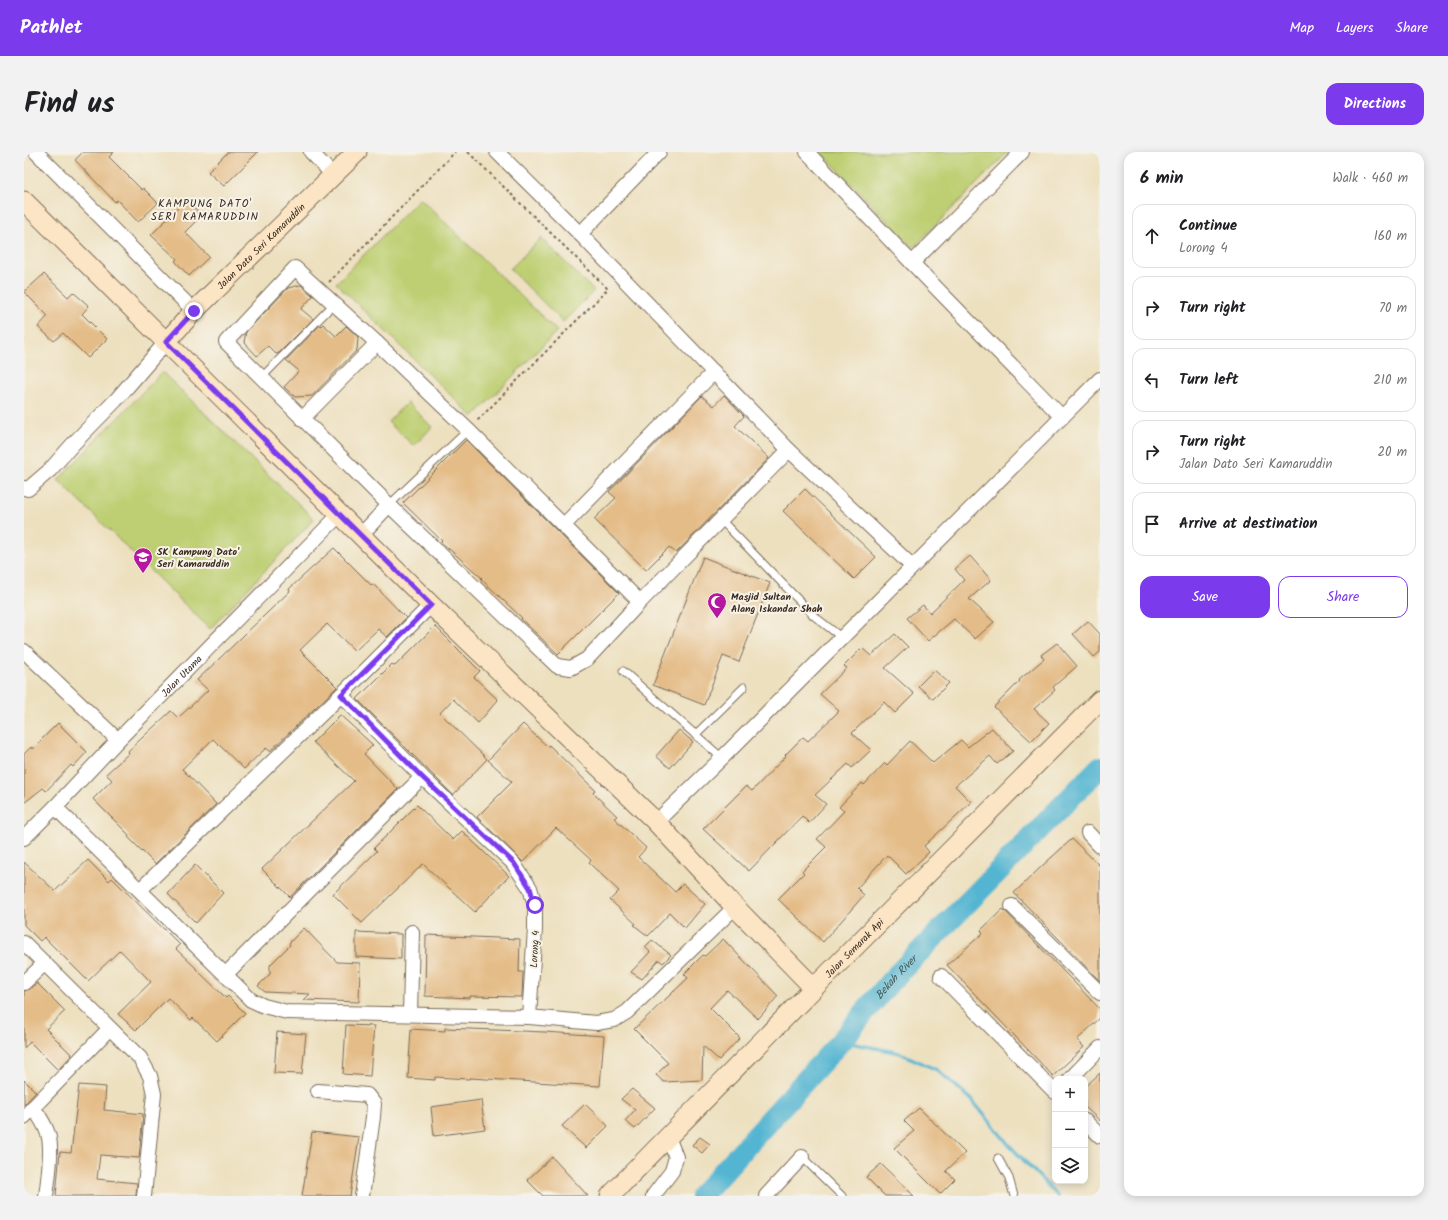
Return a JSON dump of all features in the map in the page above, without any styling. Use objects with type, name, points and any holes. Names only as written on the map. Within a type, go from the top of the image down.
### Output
[{"type":"street","points":[[36,152],[194,311]]},
{"type":"street","points":[[311,152],[334,176]]},
{"type":"street","name":"Jalan Dato Seri Kamaruddin","points":[[166,342],[194,311],[358,152]]},
{"type":"street","points":[[497,152],[580,234],[789,450],[912,566]]},
{"type":"street","points":[[580,234],[659,152]]},
{"type":"street","points":[[807,152],[912,263],[1062,417]]},
{"type":"street","points":[[912,263],[1022,152]]},
{"type":"street","points":[[24,201],[431,605],[656,822],[735,907],[814,988]]},
{"type":"street","points":[[640,602],[468,430],[377,343],[295,268],[226,342],[389,505],[557,666],[571,668],[587,659],[640,602],[789,450]]},
{"type":"street","points":[[24,488],[28,489],[50,470],[116,400],[166,342]]},
{"type":"street","points":[[302,419],[377,343]]},
{"type":"street","points":[[564,525],[714,372]]},
{"type":"street","points":[[656,822],[722,758],[1100,379]]},
{"type":"street","points":[[361,535],[389,505]]},
{"type":"street","name":"Jalan Utama","points":[[24,838],[340,514]]},
{"type":"street","points":[[140,890],[341,695],[431,605]]},
{"type":"street","points":[[24,650],[118,740]]},
{"type":"street","name":"Lorong 4","points":[[341,695],[422,777],[514,863],[530,888],[535,905],[535,929],[529,1017]]},
{"type":"street","name":"Jalan Semarak Api","points":[[610,1196],[1100,700]]},
{"type":"street","points":[[226,974],[422,777]]},
{"type":"street","points":[[55,807],[251,1000],[274,1009],[287,1012],[529,1017],[596,1023],[614,1020],[627,1012],[735,907]]},
{"type":"street","points":[[1088,833],[1100,846]]},
{"type":"street","points":[[1012,906],[1100,993]]},
{"type":"street","points":[[410,1014],[412,932]]},
{"type":"street","points":[[24,943],[109,1029],[140,1058],[150,1076],[154,1094],[144,1196]]},
{"type":"street","points":[[24,983],[45,963]]},
{"type":"street","points":[[941,976],[1052,1089]]},
{"type":"street","points":[[46,1196],[50,1146],[49,1136],[44,1124],[29,1112],[109,1029]]},
{"type":"street","points":[[1073,1076],[1100,1048]]},
{"type":"street","points":[[318,1091],[367,1095],[374,1104],[362,1196]]},
{"type":"street","points":[[1088,1124],[1100,1136]]},
{"type":"street","points":[[653,1196],[672,1171],[676,1157],[668,1137]]},
{"type":"street","points":[[766,1196],[802,1157]]},
{"type":"lane","points":[[261,378],[334,304]]},
{"type":"lane","points":[[389,505],[468,430]]},
{"type":"lane","points":[[721,520],[814,616],[841,637]]},
{"type":"lane","points":[[623,671],[722,758]]},
{"type":"lane","points":[[695,734],[744,687]]},
{"type":"lane","points":[[802,1157],[842,1196]]},
{"type":"lane","points":[[998,1158],[1009,1178],[1014,1196]]},
{"type":"path","points":[[320,291],[455,152]]},
{"type":"path","points":[[468,152],[608,289],[468,430]]},
{"type":"green space","points":[[821,152],[1008,152],[913,248]]},
{"type":"green space","points":[[420,198],[557,331],[473,417],[336,283]]},
{"type":"green space","points":[[541,238],[594,291],[563,322],[510,269]]},
{"type":"green space","points":[[162,372],[314,519],[210,629],[58,480]]},
{"type":"green space","points":[[407,402],[432,427],[414,446],[388,422]]},
{"type":"building","points":[[83,152],[114,152],[109,157],[142,190],[143,188],[158,203],[138,222],[117,200],[115,202],[75,160]]},
{"type":"building","points":[[228,152],[258,152],[224,186],[208,172]]},
{"type":"building","points":[[186,200],[202,215],[185,232],[209,257],[189,276],[175,261],[177,259],[151,235]]},
{"type":"building","points":[[44,274],[68,297],[73,292],[89,306],[82,314],[107,339],[88,358],[63,333],[54,341],[38,327],[48,316],[24,292]]},
{"type":"building","points":[[301,285],[313,296],[301,309],[313,319],[279,353],[276,354],[268,346],[257,356],[244,342],[246,332],[288,288]]},
{"type":"building","points":[[323,324],[336,336],[346,326],[358,337],[357,350],[312,396],[295,397],[284,387],[299,371],[286,360],[320,325],[321,326]]},
{"type":"building","points":[[724,395],[744,416],[735,426],[769,458],[676,553],[669,547],[646,570],[594,519],[616,498],[609,492],[702,396],[714,406]]},
{"type":"building","points":[[466,440],[619,593],[558,654],[481,579],[482,578],[441,542],[442,541],[403,503]]},
{"type":"building","points":[[805,489],[876,557],[854,579],[783,511]]},
{"type":"building","points":[[334,548],[371,585],[373,584],[406,618],[387,637],[378,629],[355,651],[327,624],[300,650],[337,687],[270,751],[266,748],[244,769],[213,739],[182,769],[216,804],[155,864],[128,837],[129,835],[93,799],[112,780],[106,774],[129,753],[128,751],[171,711],[178,718],[208,690],[197,680],[290,591],[289,589]]},
{"type":"building","points":[[970,556],[991,580],[969,599],[994,622],[975,639],[954,619],[928,641],[907,618],[923,605],[930,613],[964,580],[955,569]]},
{"type":"building","name":"Masjid Sultan Alang Iskandar Shah","points":[[703,557],[770,583],[739,662],[723,656],[704,705],[653,685]]},
{"type":"building","points":[[1088,621],[1100,634],[1100,652],[1094,657],[1073,634]]},
{"type":"building","points":[[435,626],[480,671],[474,677],[498,700],[478,723],[453,699],[440,713],[487,759],[453,795],[357,699],[392,664],[395,666]]},
{"type":"building","points":[[895,634],[908,647],[885,668],[914,694],[895,713],[884,702],[852,733],[871,750],[852,768],[848,764],[815,795],[826,804],[809,823],[802,816],[749,871],[703,829],[746,786],[752,791],[803,737],[808,741],[839,711],[820,694],[847,668],[844,666],[862,648],[871,656]]},
{"type":"building","points":[[1057,643],[1077,666],[1053,687],[1055,690],[1034,709],[1049,723],[1031,741],[994,707],[1020,681],[1019,680],[1044,659],[1041,655]]},
{"type":"building","points":[[934,670],[949,683],[933,699],[918,686]]},
{"type":"building","points":[[340,715],[373,745],[364,754],[398,789],[290,897],[262,869],[354,781],[313,742]]},
{"type":"building","points":[[58,723],[87,752],[73,767],[71,765],[46,791],[43,788],[24,803],[24,754],[31,747],[32,749]]},
{"type":"building","points":[[523,724],[548,747],[549,745],[595,790],[593,793],[617,816],[614,818],[646,848],[638,857],[675,892],[683,884],[705,904],[685,928],[670,913],[648,936],[634,925],[636,924],[610,900],[619,891],[589,863],[591,860],[556,828],[523,862],[477,817],[512,782],[488,760]]},
{"type":"building","points":[[992,728],[1013,751],[997,764],[990,756],[955,786],[971,802],[924,846],[929,852],[906,874],[887,855],[857,888],[864,895],[823,942],[778,899],[804,873],[802,871],[826,847],[817,839],[844,811],[839,807],[862,783],[864,785],[885,763],[887,765],[910,741],[933,763],[961,740],[968,747]]},
{"type":"building","points":[[679,730],[693,742],[670,768],[656,756]]},
{"type":"building","points":[[417,805],[453,840],[462,831],[509,876],[475,912],[423,864],[362,923],[333,894],[377,851],[374,848]]},
{"type":"building","points":[[1072,839],[1100,866],[1100,981],[1014,893]]},
{"type":"building","points":[[88,860],[109,881],[112,878],[180,945],[176,949],[226,998],[228,996],[245,1013],[217,1041],[193,1018],[191,1020],[168,998],[136,1030],[118,1014],[151,982],[120,950],[88,981],[44,937],[40,941],[24,925],[24,862],[55,891]]},
{"type":"building","points":[[195,865],[223,893],[196,923],[168,894]]},
{"type":"building","points":[[1003,909],[1100,1009],[1100,1018],[1077,1040],[1084,1047],[1053,1076],[947,965],[983,933],[981,930]]},
{"type":"building","points":[[304,928],[337,962],[360,963],[359,1002],[304,1000],[310,994],[265,992],[258,986],[270,974],[270,965]]},
{"type":"building","points":[[356,932],[401,934],[401,959],[356,957]]},
{"type":"building","points":[[426,935],[520,939],[519,972],[523,972],[522,997],[470,996],[470,998],[425,996]]},
{"type":"building","points":[[723,939],[778,996],[758,1019],[727,990],[710,1008],[740,1038],[719,1060],[703,1046],[702,1080],[664,1082],[656,1075],[668,1063],[634,1029],[688,978],[684,974],[703,955],[705,956]]},
{"type":"building","points":[[652,940],[671,955],[663,963],[659,960],[642,979],[631,972],[650,952],[645,947]]},
{"type":"building","points":[[37,983],[65,1011],[46,1029],[72,1055],[58,1070],[30,1042],[24,1048],[24,991],[30,989]]},
{"type":"building","points":[[346,1025],[374,1026],[370,1076],[343,1074]]},
{"type":"building","points":[[445,1028],[604,1036],[600,1086],[470,1078],[435,1077],[435,1080],[408,1078],[411,1029],[445,1031]]},
{"type":"building","points":[[277,1032],[306,1034],[302,1074],[274,1073]]},
{"type":"building","points":[[1100,1073],[1100,1121],[1088,1110],[1088,1084]]},
{"type":"building","points":[[24,1080],[36,1092],[24,1105]]},
{"type":"building","points":[[79,1085],[106,1087],[104,1110],[143,1114],[139,1158],[100,1155],[97,1179],[137,1183],[136,1196],[56,1196],[60,1152],[71,1153]]},
{"type":"building","points":[[632,1089],[655,1108],[635,1129],[625,1121],[635,1110],[621,1099]]},
{"type":"building","points":[[481,1100],[485,1129],[434,1136],[431,1107]]},
{"type":"building","points":[[585,1104],[608,1126],[586,1148],[562,1126]]},
{"type":"building","points":[[919,1108],[965,1153],[946,1171],[955,1179],[940,1194],[894,1148],[914,1131],[904,1121]]},
{"type":"building","points":[[312,1132],[359,1137],[350,1196],[302,1196]]},
{"type":"building","points":[[700,1137],[710,1144],[702,1153],[692,1145]]},
{"type":"building","points":[[552,1157],[588,1196],[543,1196],[527,1180]]},
{"type":"building","points":[[881,1164],[914,1196],[885,1196],[866,1177]]},
{"type":"waterway","name":"Bekah River","points":[[701,1196],[841,1041],[890,982],[1100,767]]},
{"type":"waterway","points":[[841,1041],[900,1053],[937,1070],[971,1099],[1009,1145],[1058,1196]]},
{"type":"place","name":"SK Kampung Dato' Seri Kamaruddin","points":[[143,574]]},
{"type":"place","name":"Masjid Sultan Alang Iskandar Shah","points":[[717,619]]},
{"type":"district","name":"KAMPUNG DATO' SERI KAMARUDDIN","points":[[205,209]]},
{"type":"route","points":[[194,311],[166,342],[431,605],[341,695],[422,777],[514,863],[530,888],[535,905]]}]
